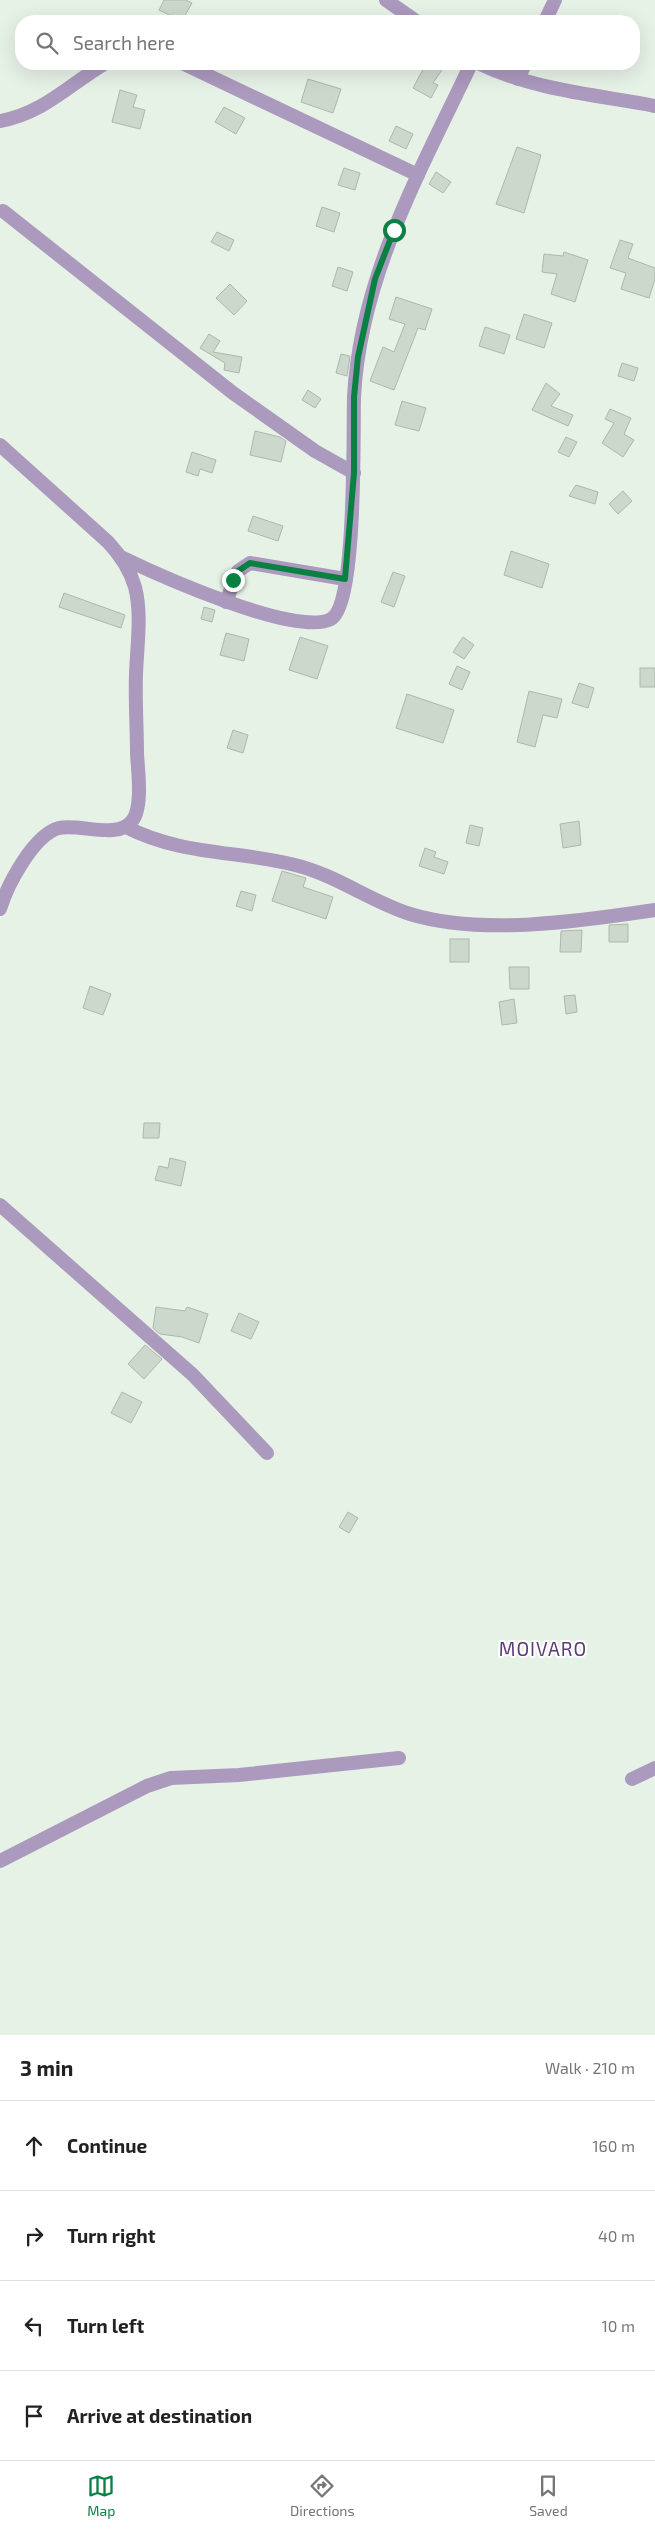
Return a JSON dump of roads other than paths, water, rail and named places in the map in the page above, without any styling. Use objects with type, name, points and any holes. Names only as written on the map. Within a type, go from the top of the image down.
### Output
[{"type":"street","points":[[386,0],[407,15]]},
{"type":"street","points":[[548,15],[555,0]]},
{"type":"street","points":[[0,121],[20,116],[48,103],[95,70]]},
{"type":"street","points":[[197,70],[418,175]]},
{"type":"street","points":[[121,557],[176,583],[226,602],[293,619],[326,621],[332,618],[340,607],[345,579],[354,473],[354,397],[364,320],[375,279],[418,175],[468,70]]},
{"type":"street","points":[[495,70],[542,86],[655,106]]},
{"type":"street","points":[[518,79],[522,70]]},
{"type":"street","points":[[3,211],[240,399],[315,451],[354,473]]},
{"type":"street","points":[[0,445],[89,524],[121,557],[135,588],[138,620],[136,676],[138,800],[136,815],[126,827]]},
{"type":"street","points":[[226,602],[238,571],[250,563],[345,579]]},
{"type":"street","points":[[0,909],[13,879],[26,858],[38,843],[53,831],[69,827],[111,830],[126,827],[145,836],[182,848],[296,865],[339,880],[407,913],[431,920],[506,925],[546,923],[655,910]]},
{"type":"street","points":[[0,1205],[193,1375],[267,1453]]},
{"type":"street","points":[[0,1861],[147,1786],[171,1778],[239,1775],[399,1758]]},
{"type":"street","points":[[632,1779],[655,1768]]},
{"type":"district","name":"MOIVARO","points":[[543,1649]]}]
